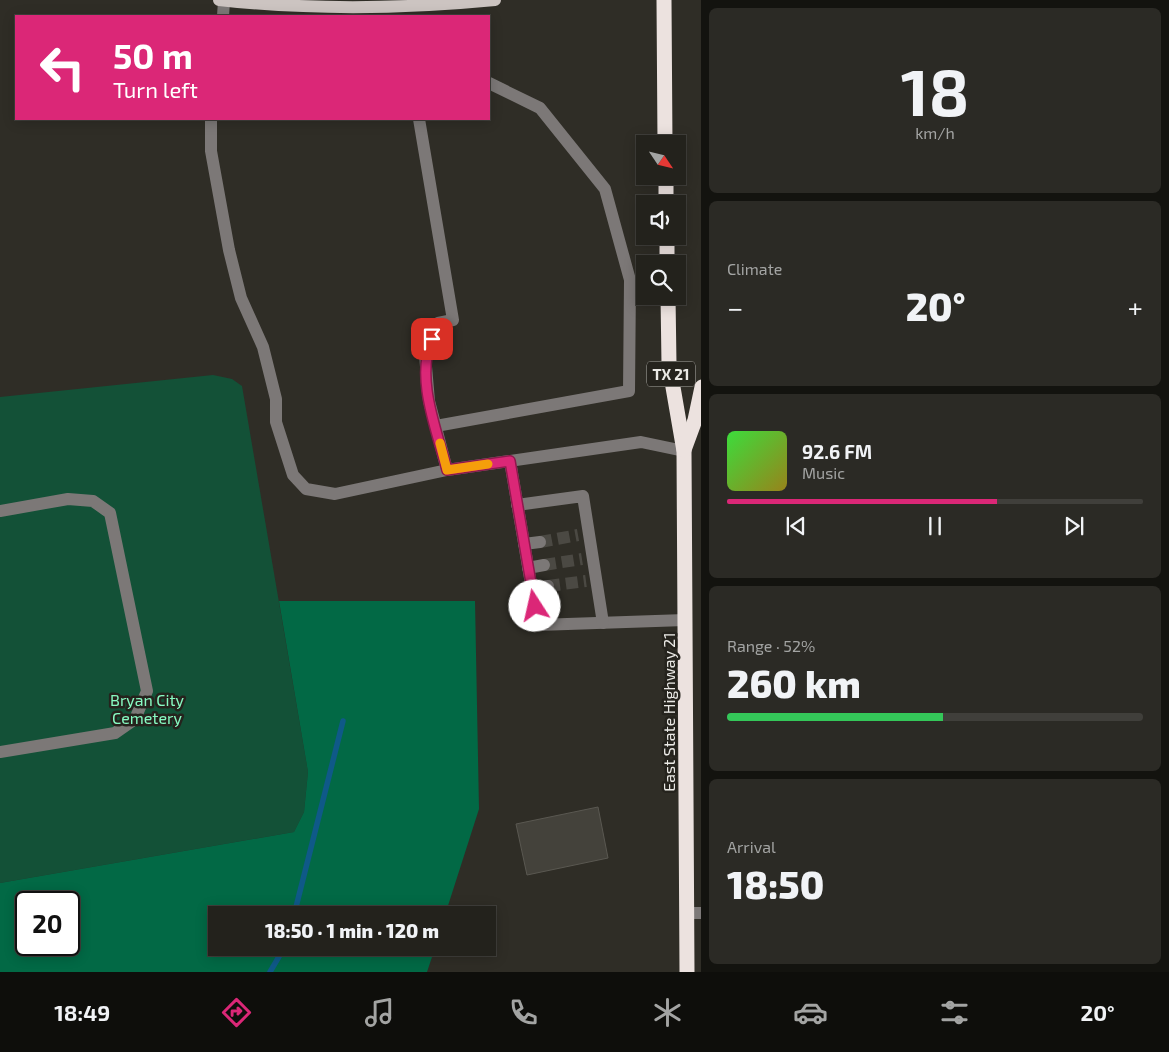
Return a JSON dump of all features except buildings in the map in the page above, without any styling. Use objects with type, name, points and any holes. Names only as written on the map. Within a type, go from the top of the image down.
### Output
[{"type":"highway","points":[[664,0],[665,135]]},
{"type":"highway","name":"East State Highway 21","points":[[668,305],[669,364],[684,451],[687,972]]},
{"type":"highway","name":"East State Highway 21","points":[[684,451],[698,420],[701,395]]},
{"type":"main road","points":[[219,0],[274,6],[360,7],[423,2],[495,0]]},
{"type":"lane","points":[[223,15],[224,1]]},
{"type":"lane","points":[[436,426],[630,391],[630,280],[605,189],[540,108],[490,83]]},
{"type":"lane","points":[[211,120],[211,151],[229,250],[241,298],[263,347],[276,399],[276,422],[293,475],[306,489],[335,494],[447,470],[641,442],[684,451]]},
{"type":"lane","points":[[418,120],[453,320],[438,323],[425,355],[429,400],[447,470]]},
{"type":"lane","points":[[510,461],[538,625],[685,620]]},
{"type":"lane","points":[[518,505],[583,496],[584,535],[587,558],[591,580],[604,623]]},
{"type":"lane","points":[[0,511],[68,499],[92,501],[110,513],[147,690],[135,719],[115,733],[0,752]]},
{"type":"lane","points":[[524,544],[540,542]]},
{"type":"lane","points":[[528,568],[544,565]]},
{"type":"lane","points":[[532,588],[548,586]]},
{"type":"lane","points":[[686,913],[701,913]]},
{"type":"green space","name":"Bryan City Cemetery","points":[[213,375],[232,379],[242,386],[308,772],[304,812],[294,832],[0,883],[0,397]]},
{"type":"green space","points":[[279,601],[475,601],[479,809],[448,906],[208,906],[208,956],[432,956],[427,972],[0,972],[0,883],[294,832],[304,812],[308,772]]},
{"type":"waterway","points":[[296,906],[343,721]]},
{"type":"waterway","points":[[270,972],[279,956]]},
{"type":"tunnel","points":[[540,542],[578,535]]},
{"type":"tunnel","points":[[544,565],[582,559]]},
{"type":"tunnel","points":[[548,586],[586,581]]},
{"type":"slow traffic","points":[[440,443],[447,470],[488,464]]},
{"type":"route","points":[[432,339],[425,355],[429,400],[447,470],[510,461],[535,606]]}]
